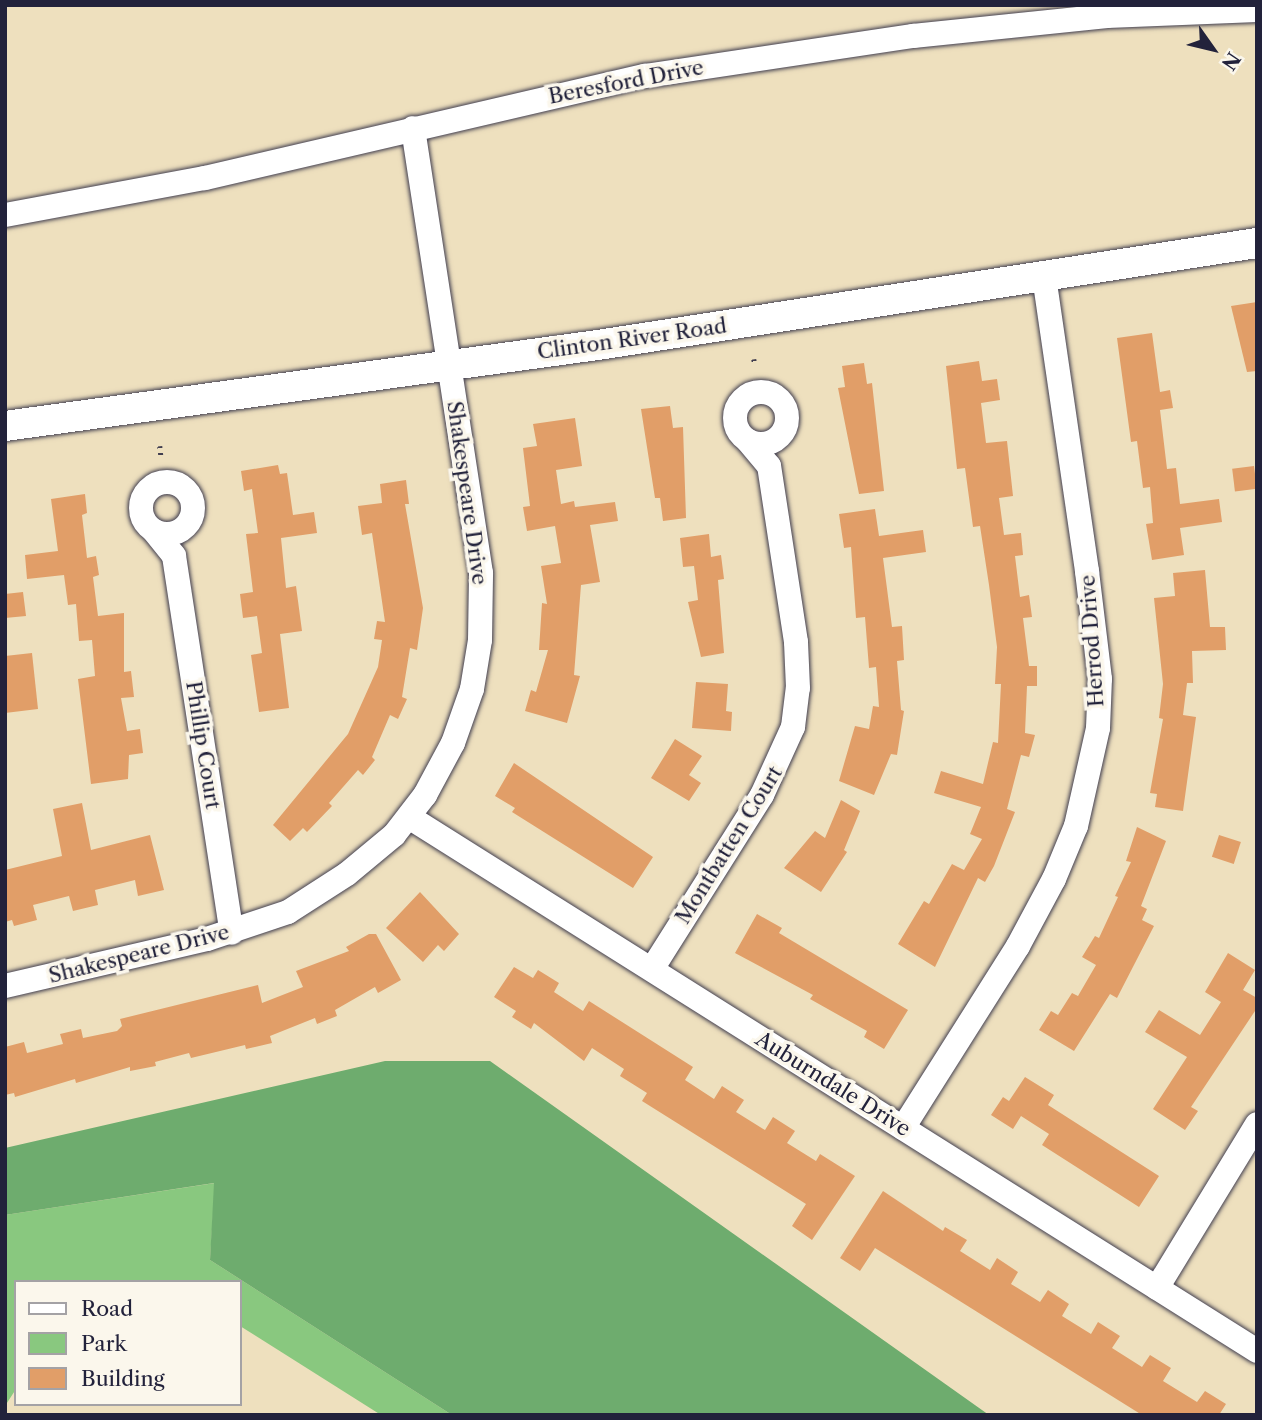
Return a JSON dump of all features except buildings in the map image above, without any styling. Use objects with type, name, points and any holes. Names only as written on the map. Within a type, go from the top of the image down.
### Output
[{"type":"street","name":"Beresford Drive","points":[[5,215],[205,178],[645,76],[913,36],[1107,16],[1257,10]]},
{"type":"street","name":"Shakespeare Drive","points":[[5,986],[232,933],[317,895],[384,844],[410,817],[453,743],[471,689],[480,640],[481,573],[413,128]]},
{"type":"street","name":"Clinton River Road","points":[[5,426],[449,364],[1257,243]]},
{"type":"street","name":"Herrod Drive","points":[[904,1128],[1018,946],[1054,879],[1076,826],[1098,728],[1100,679],[1044,275]]},
{"type":"street","name":"Montbatten Court","points":[[652,969],[762,795],[793,727],[796,642],[769,466],[788,419],[783,402],[769,393],[752,393],[739,403],[734,419],[769,466]]},
{"type":"street","points":[[748,441],[766,444],[781,435]]},
{"type":"street","name":"Phillip Court","points":[[174,556],[187,526],[193,501],[184,487],[168,481],[152,486],[142,500],[143,517],[174,556],[232,933]]},
{"type":"street","points":[[154,531],[171,534],[187,526]]},
{"type":"street","name":"Auburndale Drive","points":[[410,817],[1257,1351]]},
{"type":"street","points":[[1157,1288],[1257,1124]]},
{"type":"path","points":[[160,446],[161,455]]},
{"type":"green space","points":[[385,1061],[490,1061],[989,1415],[452,1415],[210,1260],[214,1183],[5,1215],[5,1148]]},
{"type":"green space","points":[[215,1183],[210,1260],[241,1280],[14,1280],[14,1392],[5,1406],[5,1215]]},
{"type":"green space","points":[[242,1280],[452,1415],[381,1415],[242,1327]]}]
